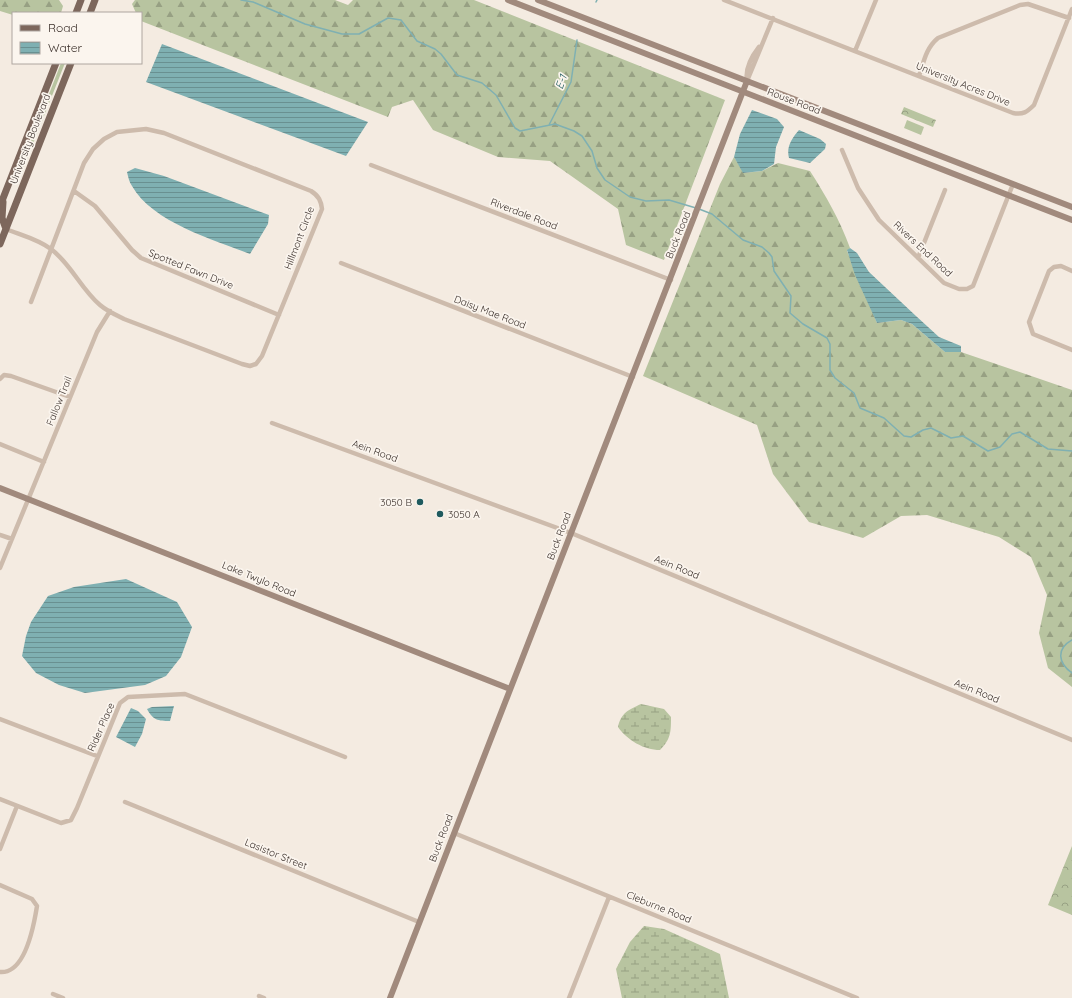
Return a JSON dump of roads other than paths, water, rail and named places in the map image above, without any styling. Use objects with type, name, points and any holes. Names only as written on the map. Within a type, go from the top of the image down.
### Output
[{"type":"main road","points":[[91,10],[95,0]]},
{"type":"main road","points":[[76,12],[80,1]]},
{"type":"main road","name":"University Boulevard","points":[[0,206],[56,64]]},
{"type":"main road","name":"University Boulevard","points":[[0,244],[71,64]]},
{"type":"main road","points":[[3,198],[2,218],[6,229]]},
{"type":"street","name":"Rouse Road","points":[[508,0],[1072,220]]},
{"type":"street","name":"Rouse Road","points":[[538,0],[1072,207]]},
{"type":"street","name":"University Acres Drive","points":[[724,0],[1013,113],[1021,114],[1027,112],[1034,105],[1072,9]]},
{"type":"street","points":[[855,51],[876,0]]},
{"type":"street","points":[[919,76],[927,51],[931,44],[938,38],[1020,5],[1028,4],[1068,18]]},
{"type":"street","name":"Buck Road","points":[[390,998],[706,191],[756,55],[773,18]]},
{"type":"street","name":"Hillmont Circle","points":[[6,229],[41,242],[51,249],[62,259],[90,295],[100,305],[110,311],[131,322],[250,366],[256,364],[262,356],[322,209],[321,202],[317,194],[311,191],[164,133],[146,129],[117,132],[104,139],[93,149],[84,163],[51,249]]},
{"type":"street","name":"Rivers End Road","points":[[842,150],[858,188],[879,220],[944,283],[959,289],[967,289],[973,286],[1013,184]]},
{"type":"street","name":"Riverdale Road","points":[[371,165],[671,280]]},
{"type":"street","points":[[918,258],[945,190]]},
{"type":"street","name":"Spotted Fawn Drive","points":[[74,191],[95,206],[132,250],[141,258],[279,314]]},
{"type":"street","points":[[31,302],[51,249]]},
{"type":"street","name":"Daisy Mae Road","points":[[341,263],[633,377]]},
{"type":"street","points":[[1072,271],[1061,266],[1054,267],[1050,271],[1029,322],[1033,334],[1072,350]]},
{"type":"street","name":"Fallow Trail","points":[[0,568],[97,332],[110,311]]},
{"type":"street","points":[[0,379],[4,375],[11,376],[70,397]]},
{"type":"street","name":"Aein Road","points":[[272,423],[571,533],[1072,740]]},
{"type":"street","points":[[0,444],[44,462]]},
{"type":"street","name":"Lake Twylo Road","points":[[0,488],[510,689]]},
{"type":"street","points":[[0,535],[12,539]]},
{"type":"street","name":"Rider Place","points":[[0,799],[61,822],[71,820],[78,808],[97,756],[120,703],[128,697],[185,694],[345,758]]},
{"type":"street","points":[[0,719],[97,756]]},
{"type":"street","name":"Lasistor Street","points":[[125,802],[419,922]]},
{"type":"street","points":[[0,849],[17,806]]},
{"type":"street","name":"Cleburne Road","points":[[454,833],[857,998]]},
{"type":"street","points":[[0,885],[32,899],[37,906],[34,925],[19,963],[12,970],[0,972]]},
{"type":"street","points":[[570,998],[609,897]]},
{"type":"street","points":[[53,994],[63,998]]},
{"type":"street","points":[[259,996],[264,998]]},
{"type":"water","points":[[162,44],[368,122],[346,156],[146,82]]},
{"type":"water","points":[[752,110],[777,119],[784,127],[776,147],[774,164],[762,171],[743,173],[734,157],[740,134]]},
{"type":"water","points":[[799,130],[820,139],[826,144],[825,149],[810,163],[789,158],[788,150],[790,143]]},
{"type":"water","points":[[135,168],[164,176],[269,215],[268,224],[250,254],[202,236],[169,220],[141,199],[131,184],[127,172]]},
{"type":"water","points":[[850,248],[857,253],[869,272],[939,337],[961,346],[961,352],[945,352],[912,324],[901,320],[877,323],[855,275],[847,250]]},
{"type":"water","points":[[126,579],[177,602],[192,627],[181,657],[166,676],[145,685],[85,693],[59,685],[36,673],[22,656],[26,636],[31,622],[48,596],[74,587]]},
{"type":"water","points":[[174,706],[170,721],[162,721],[154,718],[147,709],[152,707]]},
{"type":"water","points":[[131,708],[138,711],[146,719],[142,734],[135,747],[116,737]]},
{"type":"waterway","points":[[241,0],[253,2],[305,24],[342,34],[359,34],[388,18],[401,20],[417,41],[435,49],[441,54],[457,75],[482,83],[496,95],[515,128],[520,131],[555,124],[574,131],[582,136],[592,151],[597,168],[605,180],[630,197],[646,201],[669,200],[696,208]]},
{"type":"waterway","name":"E-1","points":[[549,125],[571,82],[577,40]]},
{"type":"waterway","points":[[699,209],[712,214],[743,240],[762,247],[769,253],[772,257],[774,271],[791,296],[790,313],[803,324],[827,338],[830,344],[830,370],[835,378],[854,393],[860,408],[884,418],[904,436],[911,437],[923,430],[931,428],[951,438],[963,436],[988,451],[1000,447],[1012,434],[1020,432],[1048,449],[1072,451]]},
{"type":"waterway","points":[[1072,640],[1063,648],[1061,652],[1064,665],[1072,673]]},
{"type":"place","name":"3050 B","points":[[420,502]]},
{"type":"place","name":"3050 A","points":[[440,514]]}]
